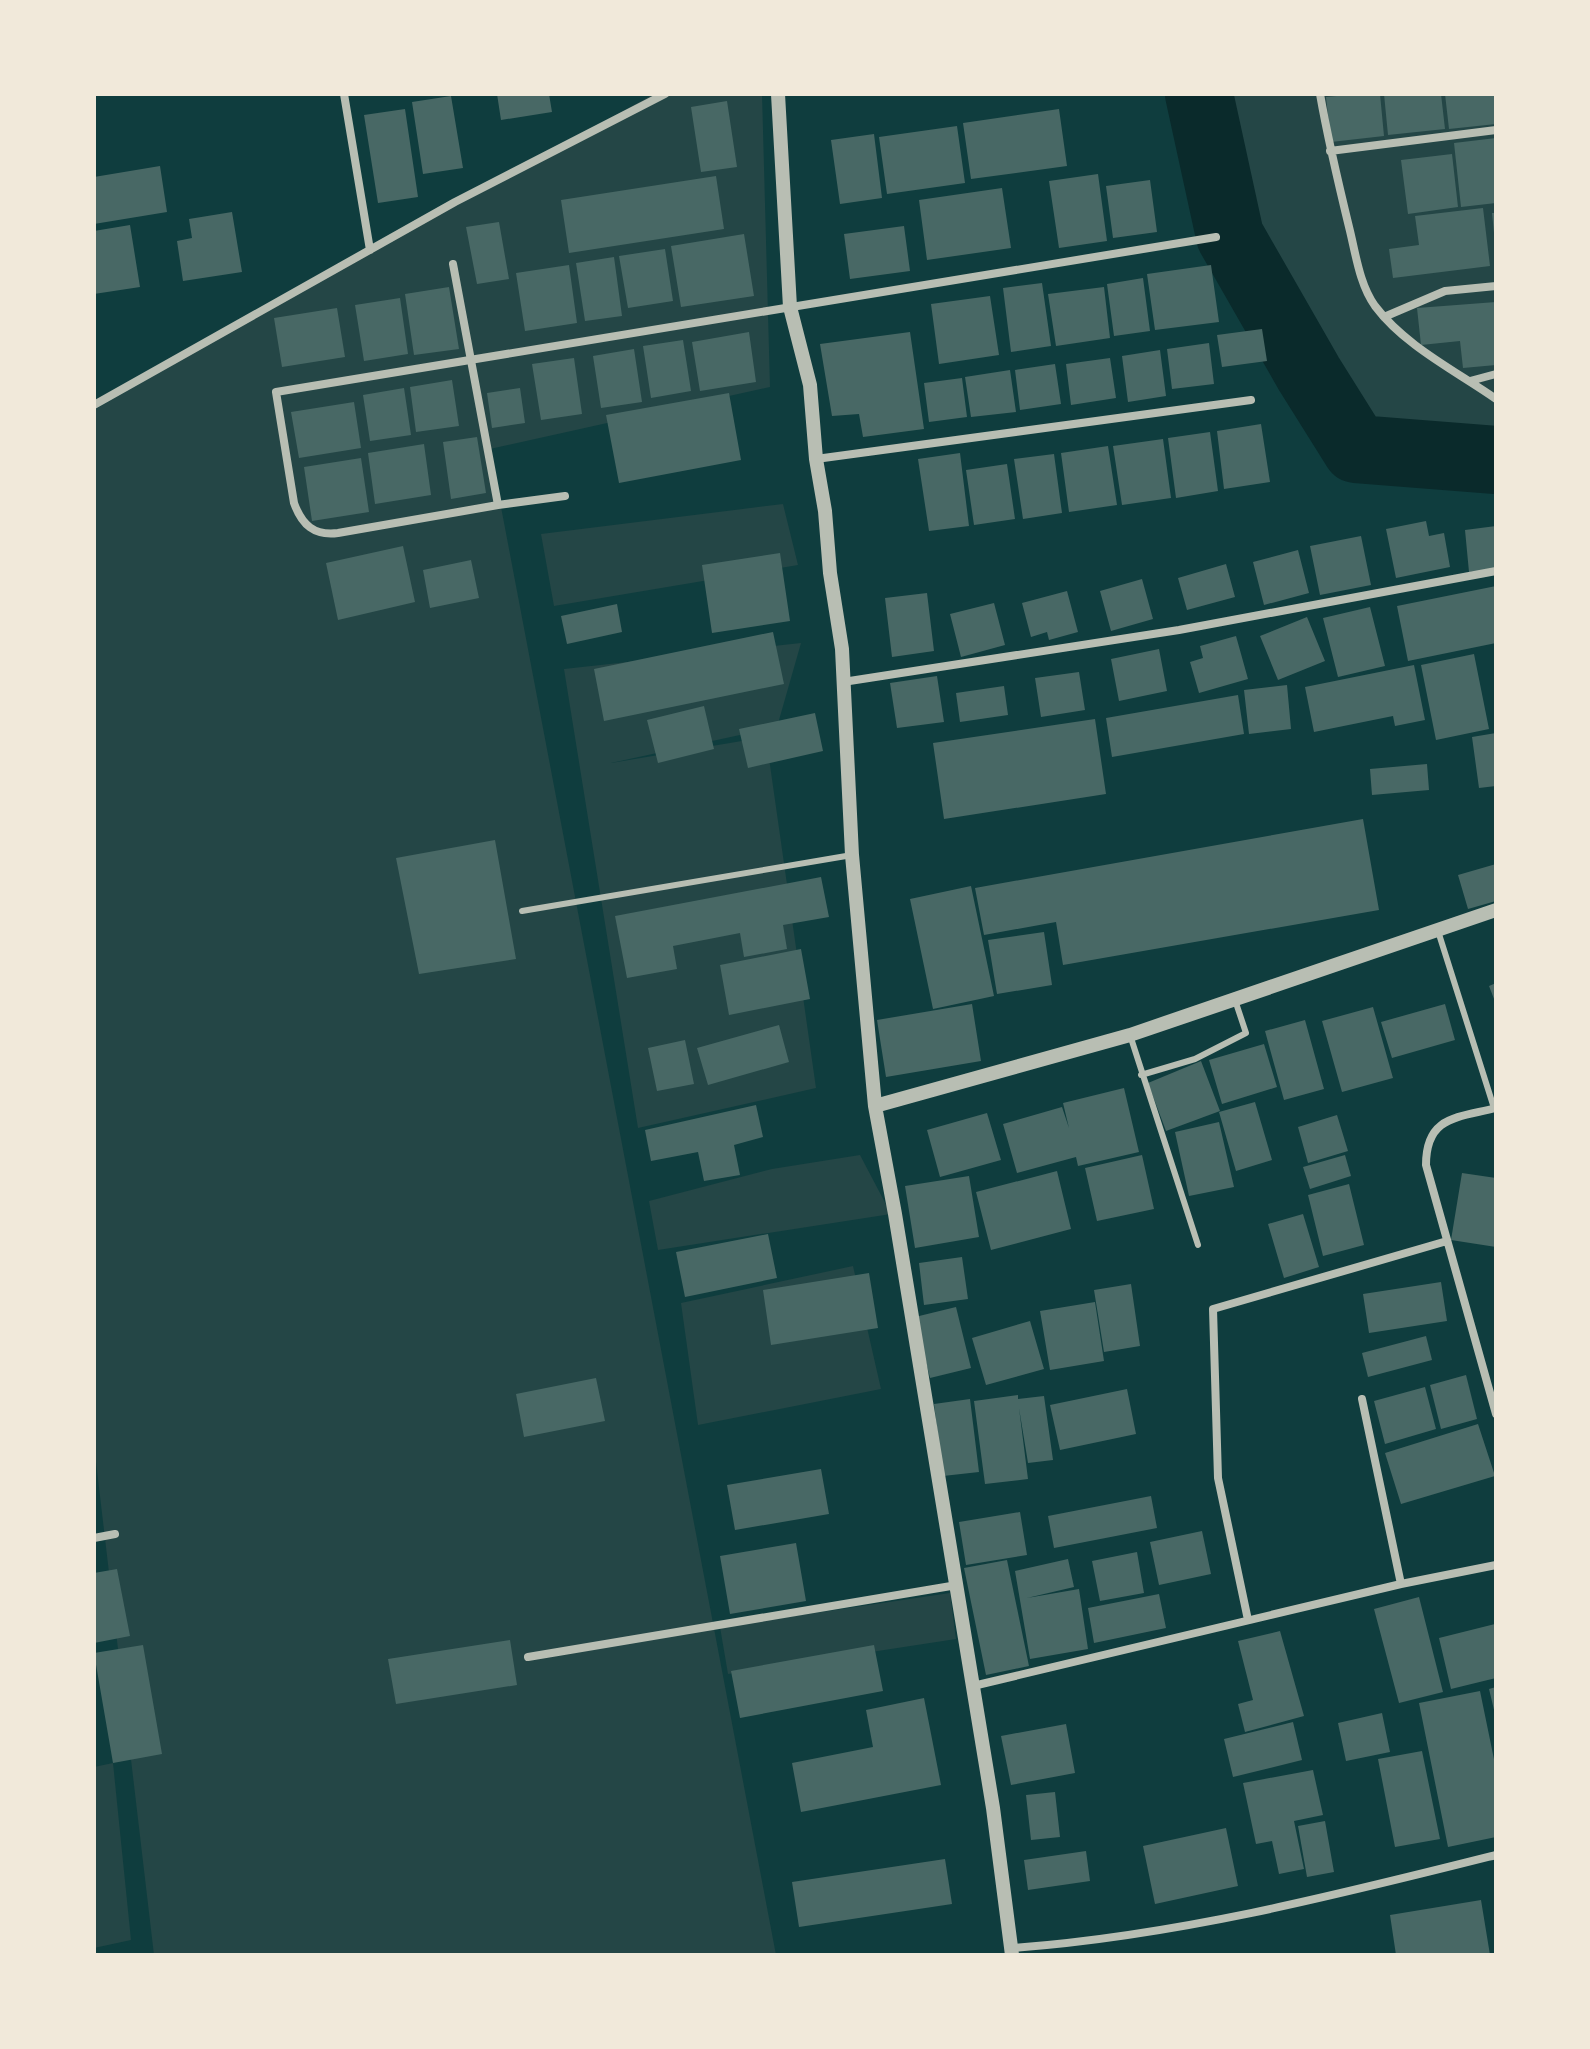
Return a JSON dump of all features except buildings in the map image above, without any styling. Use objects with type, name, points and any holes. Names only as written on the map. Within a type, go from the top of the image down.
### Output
[{"type":"street","points":[[344,94],[370,250]]},
{"type":"street","points":[[94,405],[455,202],[665,94]]},
{"type":"street","points":[[778,94],[790,307],[810,385],[816,459],[842,649],[852,855],[875,1106],[957,1585],[993,1808],[1012,1952],[1088,1942],[1262,1911],[1496,1855]]},
{"type":"street","points":[[1320,94],[1330,151],[1360,274],[1371,300],[1384,317],[1412,342],[1496,399]]},
{"type":"street","points":[[1330,151],[1496,130]]},
{"type":"street","points":[[565,496],[330,534],[308,528],[294,503],[276,392],[1216,237]]},
{"type":"street","points":[[453,264],[498,505]]},
{"type":"street","points":[[1384,317],[1445,291],[1496,286]]},
{"type":"street","points":[[1470,381],[1496,374]]},
{"type":"street","points":[[816,459],[1251,400]]},
{"type":"street","points":[[843,682],[1179,630],[1496,571]]},
{"type":"street","points":[[875,1106],[1130,1035],[1496,910]]},
{"type":"street","points":[[1495,1108],[1447,1121],[1434,1129],[1428,1141],[1426,1165],[1496,1414]]},
{"type":"street","points":[[1248,1620],[1218,1478],[1213,1309],[1447,1241]]},
{"type":"street","points":[[1362,1399],[1401,1584]]},
{"type":"street","points":[[94,1538],[115,1534]]},
{"type":"street","points":[[973,1686],[1401,1584],[1496,1565]]},
{"type":"street","points":[[528,1657],[957,1585]]},
{"type":"lane","points":[[522,911],[852,855]]},
{"type":"lane","points":[[1438,931],[1495,1108]]},
{"type":"lane","points":[[1141,1075],[1195,1059],[1246,1033],[1235,1000]]},
{"type":"lane","points":[[1130,1035],[1198,1245]]},
{"type":"shaded area","points":[[654,94],[762,94],[770,387],[490,449],[776,1955],[154,1955],[94,1445],[94,410],[411,227]]},
{"type":"shaded area","points":[[1197,94],[1496,94],[1496,458],[1356,449],[1230,236]]},
{"type":"shaded area","points":[[783,504],[798,565],[554,606],[541,534]]},
{"type":"shaded area","points":[[801,643],[777,727],[611,763],[766,737],[816,1088],[638,1128],[564,669]]},
{"type":"shaded area","points":[[860,1155],[891,1214],[658,1250],[649,1201],[772,1169]]},
{"type":"shaded area","points":[[853,1266],[881,1389],[698,1425],[681,1303]]},
{"type":"shaded area","points":[[950,1593],[956,1639],[728,1674],[720,1627]]},
{"type":"shaded area","points":[[113,1763],[131,1940],[94,1948],[94,1767]]},
{"type":"waterway","points":[[1199,94],[1230,236],[1356,449],[1496,460]]}]
